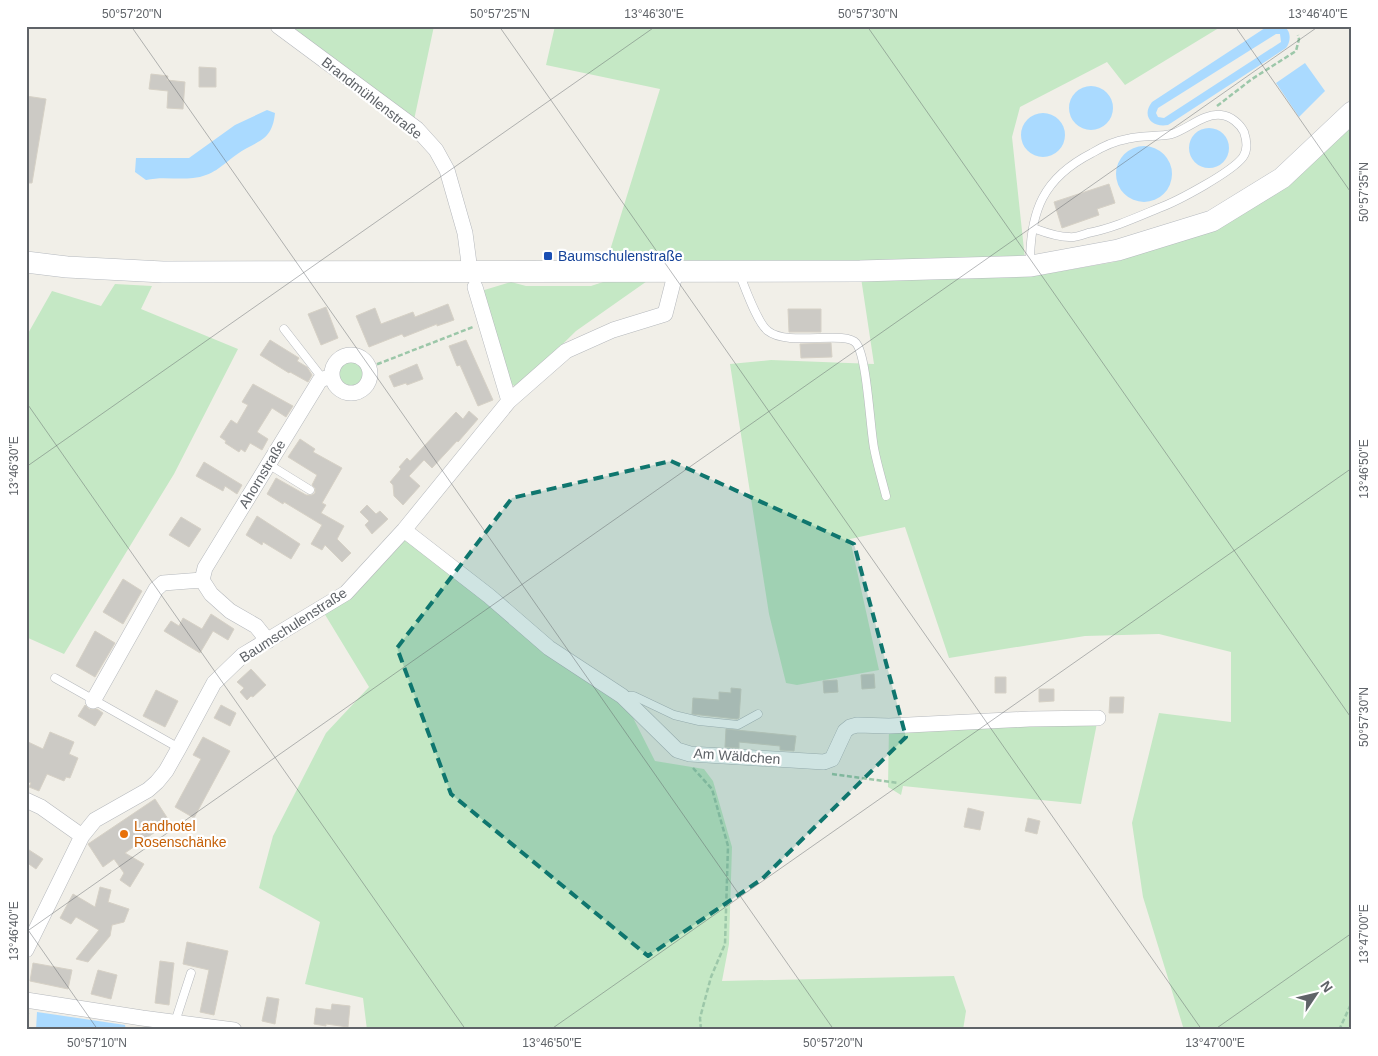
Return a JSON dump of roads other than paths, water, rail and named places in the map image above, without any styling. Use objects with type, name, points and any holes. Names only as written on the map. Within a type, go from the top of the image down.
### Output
[{"type":"main road","points":[[26,262],[67,267],[163,272],[473,279],[676,271],[870,271],[1030,266],[1118,250],[1212,221],[1282,178],[1352,112]]},
{"type":"street","name":"Brandmühlenstraße","points":[[278,26],[417,129],[436,150],[447,170],[465,233],[473,279]]},
{"type":"street","name":"Baumschulenstraße","points":[[26,950],[82,836],[95,820],[153,786],[166,771],[214,682],[244,655],[346,593],[404,530],[509,402],[566,351],[613,330],[665,314],[676,271]]},
{"type":"street","points":[[473,279],[509,402]]},
{"type":"street","name":"Ahornstraße","points":[[202,580],[205,568],[320,380],[328,377],[334,365],[342,357],[352,354],[363,358],[370,367],[371,377],[367,386],[360,392],[351,394],[342,392],[328,377]]},
{"type":"street","name":"Am Wäldchen","points":[[404,530],[489,596],[549,648],[622,696],[677,750],[690,754],[824,762],[832,759],[845,731],[857,725],[889,726],[1029,719],[1098,718]]},
{"type":"street","points":[[93,701],[156,589],[163,583],[202,580],[211,594],[230,611],[256,626],[268,641]]},
{"type":"street","points":[[26,800],[41,807],[82,836]]},
{"type":"street","points":[[26,1000],[234,1030]]},
{"type":"lane","points":[[1030,266],[1031,239],[1033,228],[1042,198],[1057,176],[1077,160],[1100,148],[1126,139],[1172,134],[1206,117],[1220,114],[1231,118],[1241,126],[1248,142],[1244,156],[1234,167],[1172,203],[1111,228],[1070,238],[1042,232],[1033,228]]},
{"type":"lane","points":[[738,271],[754,310],[767,331],[780,337],[792,339],[842,338],[854,341],[858,345],[866,384],[874,448],[886,496]]},
{"type":"lane","points":[[284,329],[328,377]]},
{"type":"lane","points":[[268,464],[310,490]]},
{"type":"lane","points":[[55,678],[179,748]]},
{"type":"lane","points":[[622,696],[634,696],[674,715],[699,721],[738,725],[758,714]]},
{"type":"lane","points":[[175,1022],[191,973]]},
{"type":"water","points":[[1268,26],[1282,26],[1288,30],[1290,39],[1286,48],[1168,125],[1157,125],[1150,120],[1148,112],[1152,102]],"holes":[[[1276,34],[1280,34],[1281,42],[1164,118],[1158,117],[1156,113],[1158,108]]]},
{"type":"water","points":[[1305,63],[1325,91],[1299,117],[1276,83]]},
{"type":"water","points":[[1095,86],[1107,92],[1112,99],[1112,117],[1107,124],[1100,129],[1087,130],[1079,127],[1072,120],[1069,104],[1072,96],[1079,89]]},
{"type":"water","points":[[267,110],[275,113],[267,136],[243,150],[211,173],[193,178],[146,180],[135,172],[136,158],[189,158],[235,125]]},
{"type":"water","points":[[1047,113],[1059,119],[1064,126],[1064,144],[1059,151],[1052,156],[1039,157],[1031,154],[1024,147],[1021,131],[1024,123],[1031,116]]},
{"type":"water","points":[[1205,128],[1213,128],[1220,131],[1226,137],[1229,148],[1226,159],[1220,165],[1213,168],[1205,168],[1198,165],[1192,159],[1189,152],[1189,144],[1192,137],[1198,131]]},
{"type":"water","points":[[1144,146],[1155,148],[1164,154],[1170,163],[1172,174],[1170,185],[1164,194],[1155,200],[1144,202],[1133,200],[1124,194],[1118,185],[1116,174],[1118,163],[1124,154],[1133,148]]},
{"type":"water","points":[[37,1012],[125,1025],[126,1030],[36,1030]]},
{"type":"place","name":"Baumschulenstraße","points":[[548,256]]},
{"type":"place","name":"Landhotel Rosenschänke","points":[[124,834]]}]
